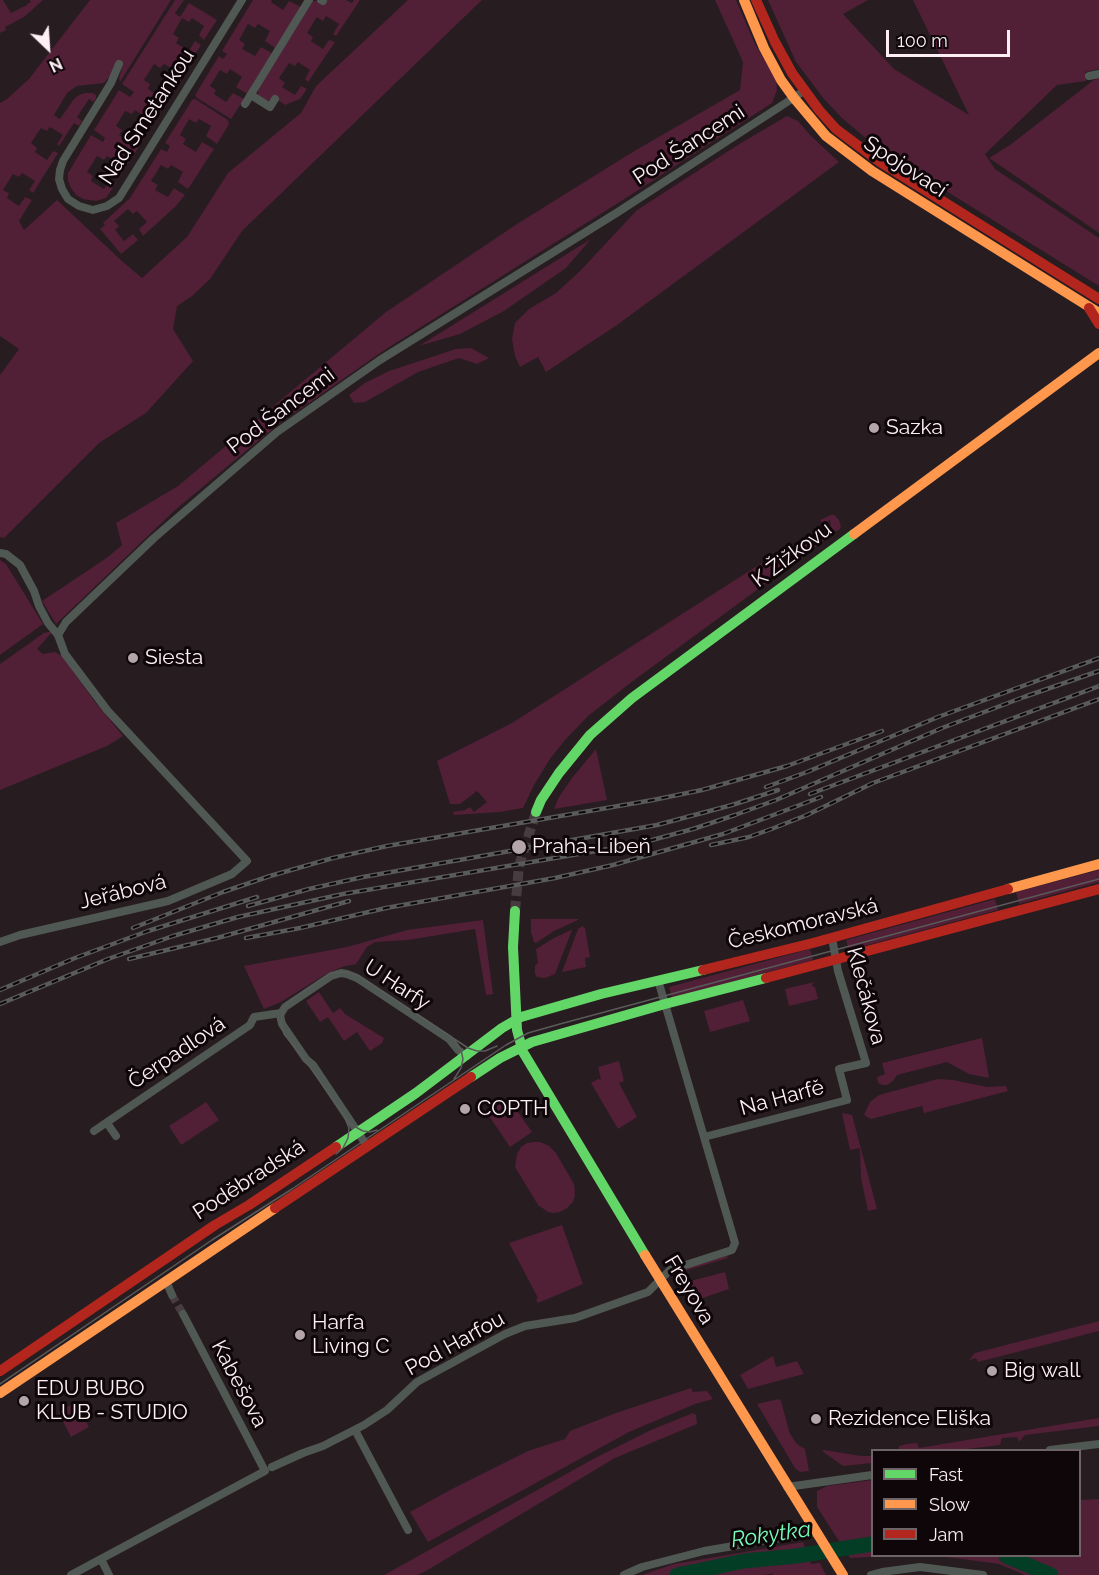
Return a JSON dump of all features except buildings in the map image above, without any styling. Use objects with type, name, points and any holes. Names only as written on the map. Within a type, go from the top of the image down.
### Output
[{"type":"main road","name":"Spojovací","points":[[744,0],[764,48],[781,80],[826,136],[872,171],[1094,311]]},
{"type":"main road","name":"Spojovací","points":[[756,0],[775,42],[804,91],[836,129],[880,162],[1099,299]]},
{"type":"main road","points":[[1094,311],[1099,324]]},
{"type":"main road","name":"K Žižkovu","points":[[536,812],[559,773],[590,735],[632,698],[1098,352]]},
{"type":"main road","name":"Českomoravská","points":[[517,1019],[531,1012],[561,1004],[832,938],[1099,864]]},
{"type":"main road","name":"Českomoravská","points":[[521,1047],[547,1036],[664,1004],[1099,889]]},
{"type":"main road","points":[[515,911],[513,947],[517,1019]]},
{"type":"main road","name":"Freyova","points":[[517,1019],[521,1047],[660,1280],[843,1575]]},
{"type":"main road","name":"Poděbradská","points":[[0,1371],[207,1230],[249,1205],[357,1132],[517,1019]]},
{"type":"main road","name":"Poděbradská","points":[[0,1393],[451,1089],[521,1047]]},
{"type":"street","name":"Nad Smetankou","points":[[119,64],[111,83],[63,161],[60,170],[59,179],[68,199],[79,206],[93,210],[107,206],[119,198],[242,0]]},
{"type":"street","points":[[245,104],[309,0]]},
{"type":"street","points":[[1089,76],[1099,74]]},
{"type":"street","name":"Pod Šancemi","points":[[58,635],[66,622],[154,538],[277,432],[380,360],[618,212],[804,91]]},
{"type":"street","points":[[251,95],[270,107],[275,99]]},
{"type":"street","points":[[0,553],[6,554],[20,565],[48,623],[58,635]]},
{"type":"street","name":"Jeřábová","points":[[0,942],[20,935],[168,901],[232,874],[247,861],[107,710],[65,654],[58,635]]},
{"type":"street","name":"Klečákova","points":[[832,938],[836,960],[866,1063]]},
{"type":"street","name":"U Harfy","points":[[281,1016],[287,1006],[329,978],[336,974],[345,974],[357,978],[449,1039],[458,1050],[467,1056]]},
{"type":"street","points":[[658,980],[704,1137]]},
{"type":"street","points":[[281,1016],[306,1059],[313,1065],[366,1146]]},
{"type":"street","name":"Čerpadlová","points":[[94,1131],[250,1025],[254,1017],[281,1016]]},
{"type":"street","name":"Na Harfě","points":[[704,1137],[847,1100],[839,1070],[866,1063]]},
{"type":"street","points":[[107,1123],[116,1136]]},
{"type":"street","name":"Pod Harfou","points":[[71,1575],[268,1469],[355,1430],[387,1410],[417,1382],[505,1334],[525,1326],[575,1318],[648,1292],[670,1270],[732,1250],[735,1243],[704,1137]]},
{"type":"street","points":[[166,1281],[172,1295]]},
{"type":"street","name":"Kabešova","points":[[183,1314],[268,1469]]},
{"type":"street","points":[[355,1430],[408,1530]]},
{"type":"street","points":[[1058,1449],[1099,1444]]},
{"type":"street","points":[[787,1487],[871,1474]]},
{"type":"street","points":[[624,1575],[642,1567],[704,1551],[819,1537]]},
{"type":"street","points":[[101,1559],[109,1575]]},
{"type":"street","points":[[871,1575],[920,1567],[983,1575]]},
{"type":"street","points":[[934,1575],[950,1570]]},
{"type":"shaded area","points":[[0,0],[3,0],[11,13],[27,5],[31,2],[30,0],[43,0],[24,17],[5,27],[6,30],[0,33]]},
{"type":"shaded area","points":[[90,0],[171,0],[120,82],[122,67],[115,65],[111,75],[104,83],[77,86],[67,93],[54,115],[60,119],[79,95],[93,93],[96,98],[94,102],[89,99],[77,117],[82,121],[79,126],[74,123],[59,146],[57,144],[63,135],[50,127],[47,131],[41,128],[31,143],[37,148],[35,152],[47,160],[53,151],[58,153],[33,193],[29,190],[35,181],[22,173],[19,177],[13,174],[3,190],[9,193],[7,198],[19,206],[25,197],[32,200],[19,221],[24,230],[57,200],[142,278],[187,237],[228,173],[301,113],[316,86],[408,0],[482,0],[242,231],[210,279],[177,306],[173,329],[193,361],[146,413],[99,443],[4,538],[0,537],[0,375],[19,349],[0,336],[0,103],[29,79]]},
{"type":"shaded area","points":[[175,0],[184,0],[175,13],[180,17],[189,3],[217,20],[204,40],[199,35],[204,26],[192,18],[189,22],[182,18],[173,34],[179,38],[176,43],[189,51],[195,41],[201,45],[176,85],[170,81],[176,71],[164,64],[160,68],[154,64],[144,80],[150,84],[148,89],[160,96],[166,87],[173,90],[148,132],[142,127],[147,118],[135,110],[132,114],[125,111],[116,126],[122,130],[119,135],[132,143],[138,134],[145,137],[119,178],[114,173],[119,163],[107,156],[104,160],[97,156],[87,172],[93,176],[91,181],[104,189],[110,179],[116,183],[106,198],[96,201],[83,199],[71,188],[68,173],[91,135],[103,142],[105,138],[94,130],[119,90],[130,97],[134,92],[122,84]]},
{"type":"shaded area","points":[[253,0],[272,0],[271,2],[283,10],[289,1],[301,7],[275,48],[265,41],[270,31],[258,24],[255,28],[248,24],[239,40],[245,44],[242,49],[255,56],[261,47],[272,53],[247,94],[236,87],[242,77],[230,69],[227,74],[220,70],[210,86],[216,90],[214,94],[226,102],[233,93],[244,99],[231,119],[195,95],[219,56],[223,59],[227,54],[222,51]]},
{"type":"shaded area","points":[[324,0],[346,0],[352,3],[354,0],[360,0],[336,36],[333,34],[339,24],[326,16],[323,21],[317,17],[307,33],[313,37],[311,41],[323,49],[329,40],[335,42],[308,82],[305,79],[310,70],[298,62],[295,66],[289,63],[279,78],[285,83],[282,87],[295,95],[301,86],[307,89],[300,99],[285,105],[273,97],[269,101],[258,95],[259,88],[313,1],[322,3]]},
{"type":"shaded area","points":[[715,0],[736,0],[755,44],[776,79],[777,90],[772,103],[383,351],[276,426],[175,510],[56,624],[42,601],[108,557],[122,545],[116,523],[178,486],[386,312],[517,224],[631,153],[740,90],[743,62]]},
{"type":"shaded area","points":[[768,0],[868,0],[843,14],[894,69],[969,115],[913,0],[1099,0],[1099,69],[1085,72],[1086,81],[1057,85],[985,154],[995,169],[1099,238],[1099,286],[901,163],[874,145],[842,118],[824,99],[796,62]]},
{"type":"shaded area","points":[[1099,76],[1099,233],[989,158],[1010,145]]},
{"type":"shaded area","points":[[195,99],[228,120],[229,124],[217,144],[206,136],[211,126],[199,119],[196,123],[189,119],[180,135],[186,139],[183,144],[196,152],[202,142],[214,149],[188,189],[178,182],[183,172],[171,165],[168,169],[161,165],[151,181],[158,185],[155,190],[168,197],[174,188],[185,195],[143,236],[139,229],[147,222],[137,211],[133,214],[128,209],[114,221],[119,226],[115,230],[124,241],[133,234],[138,240],[121,254],[100,229],[105,225],[103,223],[130,198],[161,149],[167,152],[170,146],[165,143],[192,100]]},
{"type":"shaded area","points":[[787,116],[798,121],[839,162],[617,325],[546,372],[538,357],[520,367],[512,339],[515,323],[529,309],[556,293],[580,271],[637,210]]},
{"type":"shaded area","points":[[591,239],[566,268],[504,311],[460,334],[419,346]]},
{"type":"shaded area","points":[[471,348],[489,358],[477,364],[459,358],[418,372],[365,402],[354,403],[349,395],[365,383],[389,371],[456,349]]},
{"type":"shaded area","points":[[831,515],[839,520],[841,527],[839,530],[832,532],[833,534],[588,716],[550,759],[523,808],[454,815],[453,812],[470,807],[474,812],[487,802],[477,791],[460,804],[450,804],[437,761],[512,723],[785,548],[831,530],[830,520],[823,524],[820,520]]},
{"type":"shaded area","points":[[0,560],[6,564],[43,624],[0,655]]},
{"type":"shaded area","points":[[53,631],[37,649],[43,654],[55,652],[62,656],[123,736],[107,746],[0,790],[0,664],[44,633]]},
{"type":"shaded area","points":[[596,749],[607,800],[554,809],[572,778]]},
{"type":"shaded area","points":[[1099,870],[1099,882],[1019,904],[1016,892]]},
{"type":"shaded area","points":[[995,899],[998,910],[849,950],[846,940]]},
{"type":"shaded area","points":[[531,919],[578,920],[554,931],[536,943],[531,932]]},
{"type":"shaded area","points":[[483,920],[493,994],[486,995],[475,929],[408,940],[375,942],[367,947],[356,964],[326,974],[281,1002],[264,1009],[244,966],[347,947],[407,930]]},
{"type":"shaded area","points":[[582,926],[585,928],[590,957],[585,958],[586,967],[562,972],[578,929]]},
{"type":"shaded area","points":[[572,930],[555,974],[545,978],[537,977],[535,974],[535,966],[538,963],[536,949]]},
{"type":"shaded area","points":[[810,949],[813,960],[672,998],[669,987]]},
{"type":"shaded area","points":[[814,982],[812,984],[818,999],[789,1006],[785,989]]},
{"type":"shaded area","points":[[319,992],[333,1013],[340,1008],[345,1014],[384,1038],[382,1043],[370,1051],[357,1032],[344,1041],[328,1017],[320,1022],[306,1001]]},
{"type":"shaded area","points":[[743,1000],[750,1021],[710,1032],[704,1011]]},
{"type":"shaded area","points":[[982,1038],[989,1078],[969,1074],[947,1062],[897,1075],[887,1085],[878,1083],[877,1077],[885,1074],[882,1063]]},
{"type":"shaded area","points":[[619,1061],[624,1081],[619,1083],[637,1117],[618,1129],[591,1083],[598,1079],[601,1080],[598,1067]]},
{"type":"shaded area","points":[[938,1079],[987,1087],[1006,1086],[1008,1091],[924,1113],[922,1106],[871,1119],[864,1115],[870,1102],[879,1095]]},
{"type":"shaded area","points":[[508,1098],[532,1132],[510,1147],[487,1113]]},
{"type":"shaded area","points":[[206,1102],[219,1120],[181,1145],[169,1126]]},
{"type":"shaded area","points":[[842,1113],[852,1115],[877,1209],[868,1211],[861,1178],[860,1148],[850,1150]]},
{"type":"shaded area","points":[[533,1142],[549,1146],[556,1153],[574,1184],[573,1202],[560,1212],[548,1212],[538,1205],[515,1167],[517,1154],[521,1147]]},
{"type":"shaded area","points":[[562,1225],[583,1284],[538,1303],[536,1299],[538,1298],[509,1243]]},
{"type":"shaded area","points":[[727,1256],[728,1258],[681,1272],[687,1282],[725,1272],[729,1289],[694,1301],[677,1275],[678,1271]]},
{"type":"shaded area","points":[[1099,1321],[1099,1331],[978,1362],[976,1358],[969,1360],[975,1353]]},
{"type":"shaded area","points":[[773,1356],[776,1367],[797,1361],[804,1374],[748,1389],[740,1375]]},
{"type":"shaded area","points":[[691,1388],[693,1392],[707,1391],[713,1399],[695,1404],[629,1432],[428,1542],[410,1512],[528,1451],[565,1439],[570,1431]]},
{"type":"shaded area","points":[[779,1399],[790,1434],[797,1444],[805,1449],[809,1471],[800,1472],[795,1468],[757,1404]]},
{"type":"shaded area","points":[[76,1402],[89,1427],[71,1437],[58,1412]]},
{"type":"shaded area","points":[[693,1413],[696,1415],[697,1424],[615,1458],[426,1571],[417,1575],[384,1575],[595,1458],[651,1430]]},
{"type":"shaded area","points":[[1099,1418],[1099,1426],[1025,1435],[1019,1442],[1017,1437],[1002,1438],[1000,1445],[967,1449],[899,1449],[899,1446],[907,1444],[917,1443],[919,1448]]},
{"type":"shaded area","points":[[822,1451],[871,1456],[871,1463],[843,1466]]},
{"type":"shaded area","points":[[871,1480],[871,1557],[850,1558],[817,1507],[817,1491],[827,1486]]},
{"type":"shaded area","points":[[1099,1499],[1099,1575],[1025,1575],[999,1564],[946,1557],[1081,1557],[1081,1500]]},
{"type":"shaded area","points":[[803,1542],[811,1564],[820,1563],[826,1575],[771,1575],[774,1573],[764,1575],[642,1575],[674,1564]]},
{"type":"waterway","name":"Rokytka","points":[[677,1575],[744,1561],[796,1556],[871,1544]]},
{"type":"waterway","name":"Rokytka","points":[[1008,1557],[1051,1575]]},
{"type":"tunnel","points":[[515,911],[519,866],[536,812]]},
{"type":"tunnel","points":[[172,1295],[183,1314]]},
{"type":"tram line","points":[[0,1384],[212,1240],[506,1045],[528,1033],[1099,879]]},
{"type":"tram line","points":[[377,1130],[363,1131],[350,1124],[284,1034],[281,1023],[282,1014],[285,1006],[293,999],[330,974],[350,973],[359,976],[468,1048],[485,1051],[497,1046]]},
{"type":"tram line","points":[[454,1079],[461,1068],[463,1059],[461,1050],[455,1041]]},
{"type":"tram line","points":[[336,1154],[343,1148],[348,1138],[349,1128],[345,1118]]},
{"type":"railway","points":[[766,787],[938,717],[1099,658]]},
{"type":"railway","points":[[0,1004],[108,959],[173,936],[238,917],[343,894],[608,849],[693,829],[776,800],[942,728],[1099,671]]},
{"type":"railway","points":[[810,794],[1099,686]]},
{"type":"railway","points":[[711,845],[749,837],[774,828],[807,815],[873,783],[1099,699]]},
{"type":"railway","points":[[133,928],[223,892],[333,858],[387,846],[702,790],[787,766],[882,731]]},
{"type":"railway","points":[[248,906],[363,877],[657,825],[778,790]]},
{"type":"railway","points":[[246,938],[386,908],[555,878],[613,865],[723,834],[821,797]]},
{"type":"railway","points":[[0,990],[75,958],[148,931],[257,897]]},
{"type":"railway","points":[[129,959],[217,938],[349,901]]},
{"type":"traffic: fast","points":[[536,812],[559,773],[590,735],[632,698],[854,534]]},
{"type":"traffic: fast","points":[[515,911],[513,947],[517,1030],[523,1052],[645,1255]]},
{"type":"traffic: fast","points":[[336,1147],[416,1093],[502,1028],[521,1017],[601,994],[703,970]]},
{"type":"traffic: fast","points":[[471,1077],[500,1058],[532,1042],[766,978]]},
{"type":"traffic: slow","points":[[744,0],[764,48],[781,80],[826,136],[872,171],[1099,313]]},
{"type":"traffic: slow","points":[[854,534],[1099,353]]},
{"type":"traffic: slow","points":[[1008,889],[1099,864]]},
{"type":"traffic: slow","points":[[0,1393],[275,1208]]},
{"type":"traffic: slow","points":[[645,1255],[843,1575]]},
{"type":"traffic: jam","points":[[756,0],[792,73],[836,129],[880,162],[1099,299]]},
{"type":"traffic: jam","points":[[1089,308],[1099,324]]},
{"type":"traffic: jam","points":[[703,970],[813,943],[1008,889]]},
{"type":"traffic: jam","points":[[766,978],[1099,889]]},
{"type":"traffic: jam","points":[[275,1208],[471,1077]]},
{"type":"traffic: jam","points":[[0,1371],[215,1225],[336,1147]]},
{"type":"place","name":"Sazka","points":[[874,428]]},
{"type":"place","name":"Siesta","points":[[133,658]]},
{"type":"place","name":"Praha-Libeň","points":[[519,847]]},
{"type":"place","name":"COPTH","points":[[465,1109]]},
{"type":"place","name":"Harfa Living C","points":[[300,1335]]},
{"type":"place","name":"Big wall","points":[[992,1371]]},
{"type":"place","name":"EDU BUBO KLUB - STUDIO","points":[[24,1401]]},
{"type":"place","name":"Rezidence Eliška","points":[[816,1419]]}]
